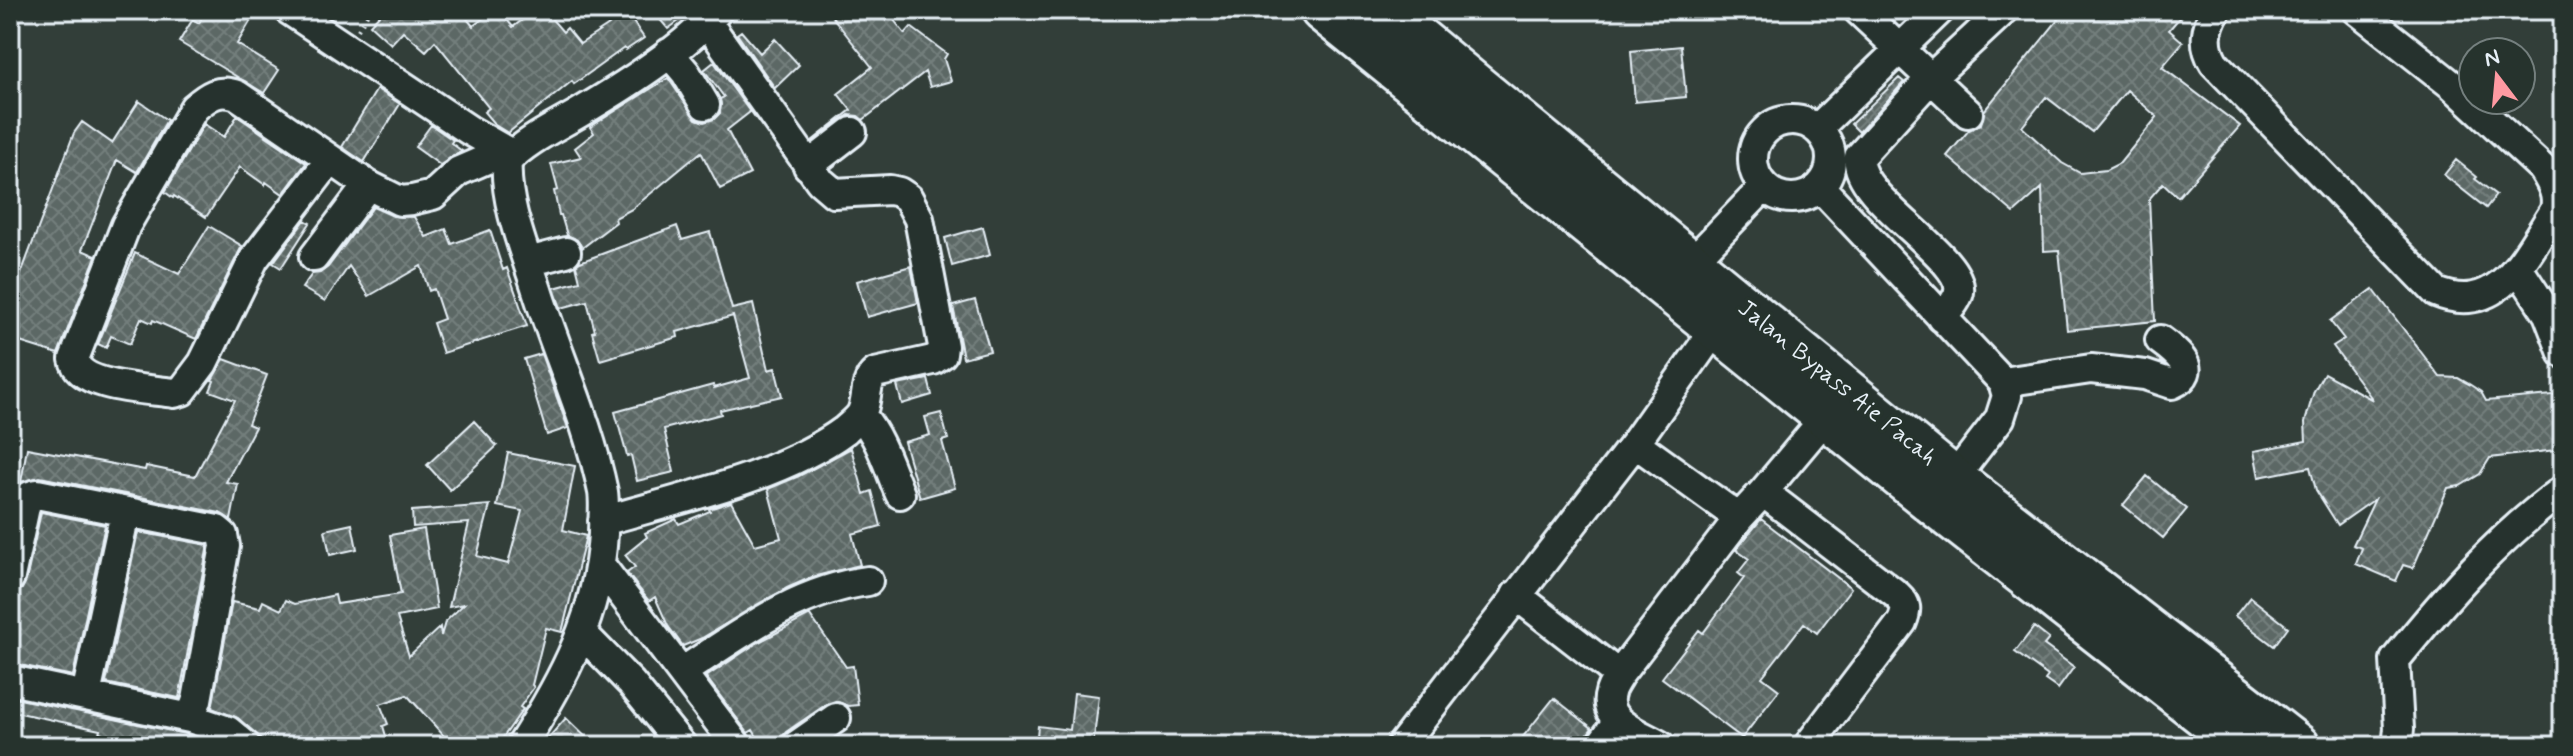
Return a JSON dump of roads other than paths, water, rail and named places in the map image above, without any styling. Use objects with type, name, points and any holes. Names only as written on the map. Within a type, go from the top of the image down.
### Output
[{"type":"highway","points":[[1322,10],[1826,417],[1944,492],[2243,746]]},
{"type":"highway","name":"Jalan Bypass Aie Pacah","points":[[1384,10],[1691,263],[1944,492],[2298,746]]},
{"type":"street","points":[[1858,10],[1968,113]]},
{"type":"street","points":[[1818,128],[1940,10]]},
{"type":"street","points":[[1942,318],[1960,290],[1955,274],[1883,201],[1859,171],[1859,157],[1930,79],[2004,10]]},
{"type":"street","points":[[2216,10],[2207,31],[2205,48],[2214,63],[2436,292],[2458,299],[2492,292],[2518,268],[2560,207],[2550,180],[2543,169],[2452,85],[2357,10]]},
{"type":"street","points":[[301,13],[510,158]]},
{"type":"street","points":[[521,746],[583,634],[601,566],[603,494],[588,439],[528,262],[509,192],[510,158],[518,149],[595,104],[669,53],[712,16],[820,181],[834,193],[881,190],[899,192],[908,198],[919,219],[942,354],[933,360],[875,373],[870,377],[861,415],[844,430],[798,458],[715,489],[603,521]]},
{"type":"street","points":[[669,53],[686,73],[705,105]]},
{"type":"street","points":[[330,160],[254,259],[203,363],[182,391],[174,393],[100,382],[78,370],[74,359],[126,225],[194,108],[207,97],[227,91],[237,95],[368,185],[400,201],[433,195],[459,171],[489,158],[510,158]]},
{"type":"street","points":[[1789,119],[1804,121],[1818,128],[1828,141],[1832,157],[1829,174],[1820,187],[1807,195],[1792,198],[1777,196],[1764,187],[1755,175],[1752,160],[1754,145],[1762,132],[1774,123],[1789,119]]},
{"type":"street","points":[[808,166],[852,132]]},
{"type":"street","points":[[314,257],[368,185]]},
{"type":"street","points":[[1691,263],[1764,187]]},
{"type":"street","points":[[1820,187],[2003,382],[2007,396],[2000,418],[1944,492]]},
{"type":"street","points":[[1859,228],[1883,201]]},
{"type":"street","points":[[528,262],[566,252]]},
{"type":"street","points":[[2518,268],[2548,314],[2563,353]]},
{"type":"street","points":[[1411,743],[1516,595],[1635,443],[1716,328]]},
{"type":"street","points":[[2003,382],[2091,369],[2145,375],[2172,384],[2183,375],[2185,362],[2160,340]]},
{"type":"street","points":[[861,415],[873,430],[886,456],[900,494]]},
{"type":"street","points":[[1661,746],[1614,718],[1608,705],[1609,693],[1619,675],[1739,518],[1826,417]]},
{"type":"street","points":[[1635,443],[1739,518]]},
{"type":"street","points":[[2397,746],[2395,660],[2476,566],[2563,490]]},
{"type":"street","points":[[1763,492],[1897,595],[1906,608],[1902,622],[1808,746]]},
{"type":"street","points":[[10,577],[26,502],[30,496],[37,494],[217,530],[223,535],[225,546],[200,684],[190,718]]},
{"type":"street","points":[[86,695],[125,513]]},
{"type":"street","points":[[601,566],[737,746]]},
{"type":"street","points":[[682,672],[766,617],[840,584],[868,581]]},
{"type":"street","points":[[1516,595],[1619,675]]},
{"type":"street","points":[[583,634],[631,683],[682,746]]},
{"type":"street","points":[[10,680],[190,718],[228,731],[246,746]]},
{"type":"street","points":[[796,746],[836,718]]},
{"type":"street","points":[[1600,746],[1618,721]]}]
